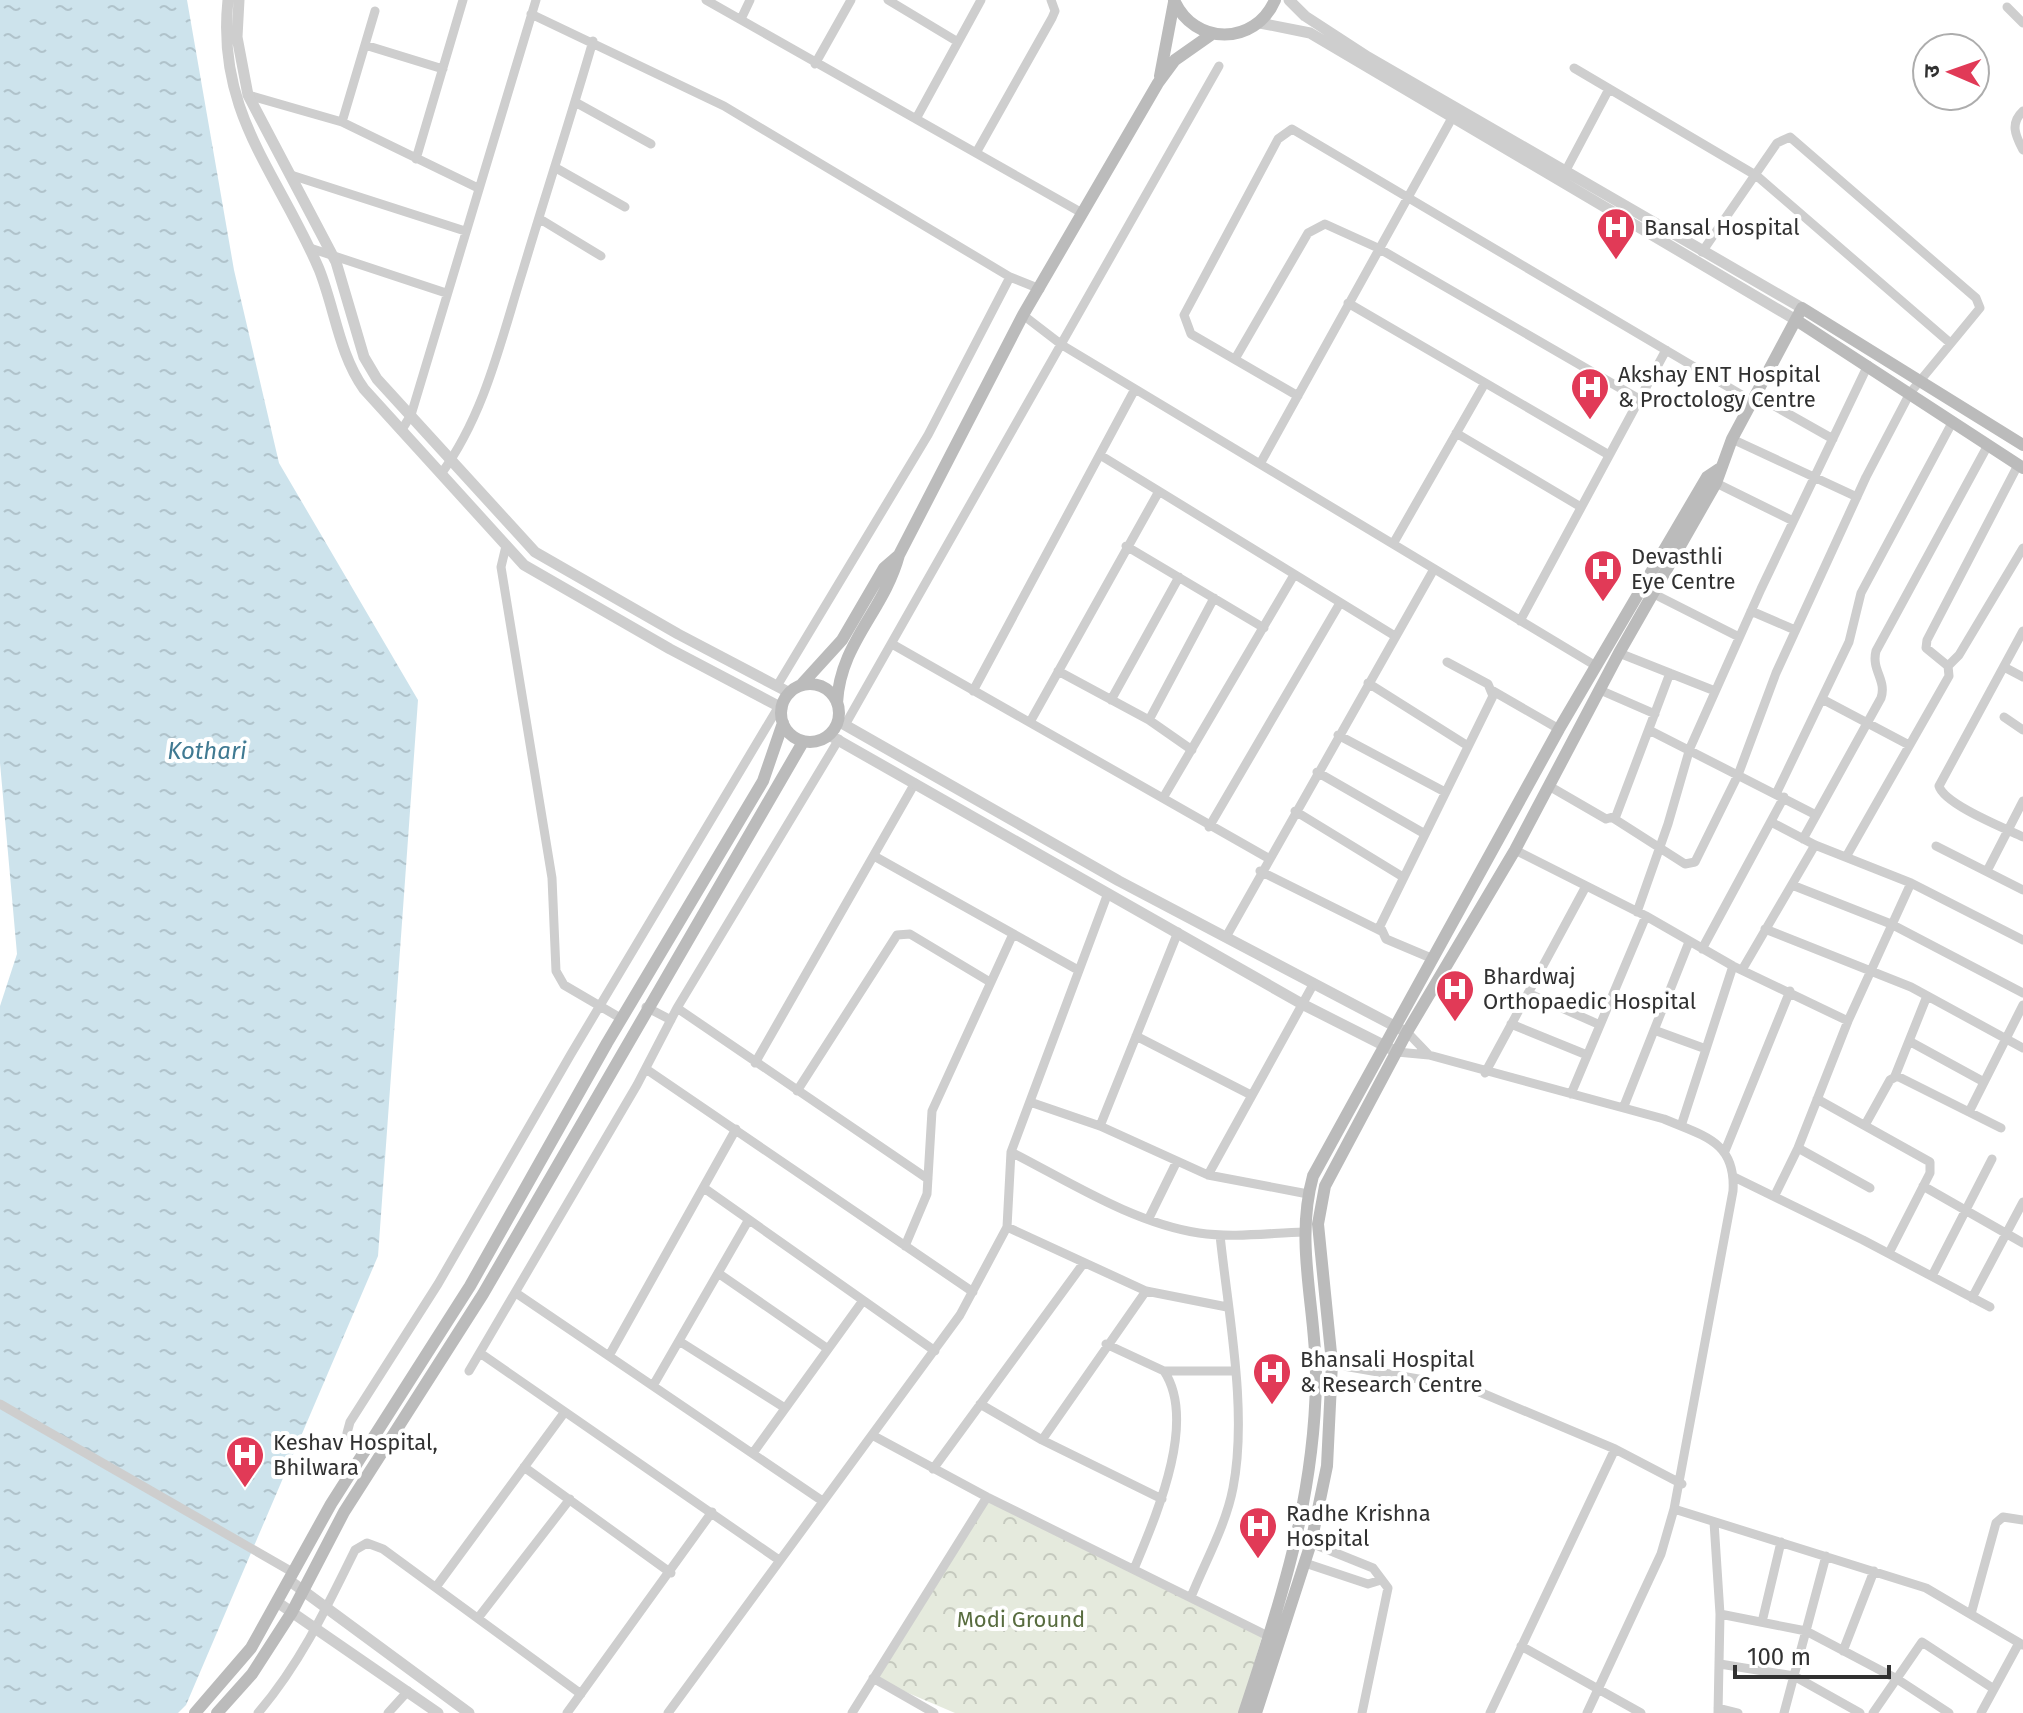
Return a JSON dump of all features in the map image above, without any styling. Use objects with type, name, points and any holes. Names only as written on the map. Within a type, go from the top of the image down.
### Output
[{"type":"main road","points":[[1174,1],[1189,23],[1212,34],[1237,34],[1260,23],[1275,0]]},
{"type":"main road","points":[[1158,83],[1174,1]]},
{"type":"main road","points":[[899,555],[884,568],[842,640],[780,707],[783,723],[791,735],[803,742],[834,737],[841,723],[837,703],[841,667],[893,579],[899,555],[1023,315],[1158,83],[1175,60],[1212,34]]},
{"type":"main road","points":[[1799,314],[1868,365],[2021,466]]},
{"type":"main road","points":[[1799,314],[1920,379],[2023,445]]},
{"type":"main road","points":[[1256,1713],[1312,1466],[1315,1361],[1304,1232],[1308,1194],[1323,1156],[1431,958],[1496,849],[1596,666],[1719,469],[1799,314]]},
{"type":"main road","points":[[1244,1713],[1305,1563],[1327,1466],[1332,1363],[1318,1248],[1319,1208],[1332,1170],[1407,1032],[1515,850],[1619,653],[1654,594],[1711,480]]},
{"type":"main road","points":[[794,690],[821,686],[837,703]]},
{"type":"main road","points":[[195,1713],[240,1665],[363,1453],[470,1286],[622,1019],[763,781],[783,723]]},
{"type":"main road","points":[[217,1713],[252,1674],[292,1612],[344,1512],[483,1294],[646,1007],[803,742]]},
{"type":"main road","points":[[724,846],[737,854]]},
{"type":"street","points":[[228,0],[226,37],[233,93],[249,135],[310,248],[353,374],[524,565],[670,649],[780,707],[599,1007],[438,1284],[350,1422],[347,1433],[363,1453]]},
{"type":"street","points":[[239,0],[237,37],[248,95],[333,256],[368,366],[535,552],[777,686],[794,690]]},
{"type":"street","points":[[416,159],[463,0]]},
{"type":"street","points":[[401,431],[411,415],[536,0]]},
{"type":"street","points":[[706,0],[1082,213]]},
{"type":"street","points":[[741,19],[750,0]]},
{"type":"street","points":[[815,64],[851,0]]},
{"type":"street","points":[[888,0],[958,42]]},
{"type":"street","points":[[917,117],[981,0]]},
{"type":"street","points":[[976,153],[1052,18],[1055,11],[1051,0]]},
{"type":"street","points":[[1289,0],[1305,16],[1346,43],[1702,252],[1799,314]]},
{"type":"street","points":[[2007,7],[2023,23]]},
{"type":"street","points":[[342,122],[375,11]]},
{"type":"street","points":[[531,14],[724,106],[1010,277],[1040,289]]},
{"type":"street","points":[[1260,23],[1310,33],[1452,118],[1799,314]]},
{"type":"street","points":[[441,474],[484,395],[593,41]]},
{"type":"street","points":[[365,45],[443,69]]},
{"type":"street","points":[[1219,66],[892,644],[841,723],[1119,881],[1407,1032],[1429,1055]]},
{"type":"street","points":[[1574,68],[1757,176],[1949,342]]},
{"type":"street","points":[[1565,172],[1609,89]]},
{"type":"street","points":[[248,95],[342,122],[478,188]]},
{"type":"street","points":[[575,102],[651,144]]},
{"type":"street","points":[[2023,111],[2017,117],[2014,129],[2023,150]]},
{"type":"street","points":[[1260,464],[1452,118]]},
{"type":"street","points":[[1298,396],[1191,334],[1184,315],[1283,134],[1298,130],[1666,350],[1833,439]]},
{"type":"street","points":[[1549,786],[1606,819],[1613,818],[1685,864],[1692,865],[1738,775],[1795,630],[1910,393],[1949,342],[1979,312],[1976,298],[1793,139],[1781,139],[1702,252]]},
{"type":"street","points":[[556,168],[625,207]]},
{"type":"street","points":[[291,175],[465,231]]},
{"type":"street","points":[[540,219],[601,256]]},
{"type":"street","points":[[1235,359],[1312,227],[1325,224],[1378,248],[1639,399]]},
{"type":"street","points":[[310,248],[446,293]]},
{"type":"street","points":[[777,686],[928,435],[1010,277]]},
{"type":"street","points":[[1348,303],[1609,455]]},
{"type":"street","points":[[1023,315],[1062,345],[1596,666]]},
{"type":"street","points":[[1520,621],[1666,350]]},
{"type":"street","points":[[1571,1094],[1641,914],[1690,748],[1751,611],[1868,365]]},
{"type":"street","points":[[1393,544],[1485,383]]},
{"type":"street","points":[[973,691],[1135,389]]},
{"type":"street","points":[[1702,949],[1771,822],[1849,642],[1861,593],[1953,421]]},
{"type":"street","points":[[1456,433],[1581,507]]},
{"type":"street","points":[[1732,439],[1857,497]]},
{"type":"street","points":[[1803,839],[1883,691],[1874,666],[1876,651],[1988,445]]},
{"type":"street","points":[[1100,455],[1395,636]]},
{"type":"street","points":[[1846,857],[1949,676],[1948,666],[1926,648],[1927,640],[2021,466]]},
{"type":"street","points":[[1711,480],[1793,521]]},
{"type":"street","points":[[1030,722],[1158,493]]},
{"type":"street","points":[[506,546],[501,567],[552,878],[556,971],[564,985],[622,1019]]},
{"type":"street","points":[[1126,546],[1264,628]]},
{"type":"street","points":[[1948,666],[1959,655],[2023,548]]},
{"type":"street","points":[[1226,937],[1260,871],[1434,569]]},
{"type":"street","points":[[1163,798],[1294,575]]},
{"type":"street","points":[[1111,700],[1179,577]]},
{"type":"street","points":[[1654,594],[1739,637]]},
{"type":"street","points":[[1149,720],[1214,598]]},
{"type":"street","points":[[1209,827],[1340,603]]},
{"type":"street","points":[[1751,611],[1795,630]]},
{"type":"street","points":[[2023,631],[1939,786],[1943,795],[2023,837]]},
{"type":"street","points":[[892,644],[1268,858]]},
{"type":"street","points":[[1619,653],[1715,691]]},
{"type":"street","points":[[1447,662],[1559,729]]},
{"type":"street","points":[[2004,667],[2023,677]]},
{"type":"street","points":[[1058,671],[1149,720],[1192,750]]},
{"type":"street","points":[[1613,818],[1670,673]]},
{"type":"street","points":[[1368,683],[1468,746]]},
{"type":"street","points":[[1600,690],[1655,714]]},
{"type":"street","points":[[1381,931],[1381,921],[1493,691]]},
{"type":"street","points":[[1822,699],[1909,745]]},
{"type":"street","points":[[2004,717],[2023,730]]},
{"type":"street","points":[[1649,730],[1690,748],[1816,815]]},
{"type":"street","points":[[1338,735],[1445,792]]},
{"type":"street","points":[[469,1371],[646,1069],[677,1008],[834,737],[1302,1004],[1383,1046],[1397,1052],[1429,1055],[1485,1073],[1624,1106],[1681,1126],[1725,1151],[1731,1159],[1734,1177],[1682,1484],[1661,1554],[1587,1713]]},
{"type":"street","points":[[1317,772],[1425,834]]},
{"type":"street","points":[[755,1063],[915,783]]},
{"type":"street","points":[[1987,871],[2023,801]]},
{"type":"street","points":[[1295,811],[1403,877]]},
{"type":"street","points":[[1771,822],[1815,845],[1911,883],[2023,940]]},
{"type":"street","points":[[1681,1126],[1737,968],[1765,929],[1815,845]]},
{"type":"street","points":[[1936,846],[2023,890]]},
{"type":"street","points":[[1515,850],[1641,914],[1737,968],[1848,1021]]},
{"type":"street","points":[[874,856],[1078,970]]},
{"type":"street","points":[[1260,871],[1381,931],[1386,939],[1431,958]]},
{"type":"street","points":[[1775,1195],[1798,1148],[1869,969],[1911,883]]},
{"type":"street","points":[[1792,885],[1891,924],[2023,993]]},
{"type":"street","points":[[1485,1073],[1585,888]]},
{"type":"street","points":[[668,1713],[821,1500],[935,1351],[973,1292],[1007,1227],[1011,1152],[1108,893]]},
{"type":"street","points":[[1765,929],[1869,969],[1927,996],[2023,1048]]},
{"type":"street","points":[[1100,1126],[1178,932]]},
{"type":"street","points":[[797,1091],[897,935],[910,934],[990,982]]},
{"type":"street","points":[[905,1246],[922,1213],[928,1179],[932,1111],[1013,934]]},
{"type":"street","points":[[1624,1106],[1689,942]]},
{"type":"street","points":[[1208,1175],[1314,983]]},
{"type":"street","points":[[1725,1151],[1790,991]]},
{"type":"street","points":[[1528,993],[1600,1025]]},
{"type":"street","points":[[1865,1125],[1895,1076],[1927,996]]},
{"type":"street","points":[[1969,1112],[2023,1005]]},
{"type":"street","points":[[646,1007],[671,1020]]},
{"type":"street","points":[[677,1008],[928,1179]]},
{"type":"street","points":[[1511,1024],[1587,1055]]},
{"type":"street","points":[[1654,1030],[1706,1049]]},
{"type":"street","points":[[1136,1036],[1251,1095]]},
{"type":"street","points":[[1909,1041],[1984,1082]]},
{"type":"street","points":[[646,1069],[973,1292]]},
{"type":"street","points":[[1895,1076],[2001,1128]]},
{"type":"street","points":[[1817,1099],[1928,1160],[1931,1168],[1889,1253]]},
{"type":"street","points":[[1030,1102],[1100,1126],[1208,1175],[1308,1194]]},
{"type":"street","points":[[610,1354],[736,1129]]},
{"type":"street","points":[[1798,1148],[1870,1188]]},
{"type":"street","points":[[1011,1152],[1175,1228],[1220,1235],[1304,1232]]},
{"type":"street","points":[[1932,1276],[1992,1159]]},
{"type":"street","points":[[1149,1218],[1177,1161]]},
{"type":"street","points":[[1734,1177],[1775,1195],[1990,1307]]},
{"type":"street","points":[[1923,1186],[2023,1243]]},
{"type":"street","points":[[704,1188],[935,1351]]},
{"type":"street","points":[[1972,1298],[2023,1202]]},
{"type":"street","points":[[654,1384],[748,1221]]},
{"type":"street","points":[[1007,1227],[1146,1291],[1227,1307]]},
{"type":"street","points":[[1191,1597],[1233,1491],[1237,1452],[1220,1235]]},
{"type":"street","points":[[933,1469],[1083,1264]]},
{"type":"street","points":[[718,1273],[828,1349]]},
{"type":"street","points":[[1042,1440],[1106,1344],[1146,1291]]},
{"type":"street","points":[[516,1293],[821,1500]]},
{"type":"street","points":[[753,1453],[862,1302]]},
{"type":"street","points":[[679,1341],[785,1408]]},
{"type":"street","points":[[1106,1344],[1164,1371],[1233,1371]]},
{"type":"street","points":[[480,1353],[779,1560]]},
{"type":"street","points":[[1315,1361],[1470,1388],[1615,1449],[1682,1484]]},
{"type":"street","points":[[1134,1569],[1162,1499],[1173,1458],[1175,1405],[1164,1371]]},
{"type":"street","points":[[0,1404],[292,1577],[303,1590],[469,1713]]},
{"type":"street","points":[[980,1404],[1042,1440],[1162,1499]]},
{"type":"street","points":[[436,1587],[564,1413]]},
{"type":"street","points":[[872,1435],[987,1497],[1273,1638]]},
{"type":"street","points":[[1490,1713],[1615,1449]]},
{"type":"street","points":[[524,1467],[671,1573]]},
{"type":"street","points":[[852,1713],[987,1497]]},
{"type":"street","points":[[478,1618],[570,1499]]},
{"type":"street","points":[[1674,1509],[1940,1594],[2021,1644],[1981,1713]]},
{"type":"street","points":[[567,1713],[671,1573],[712,1512]]},
{"type":"street","points":[[1971,1614],[1996,1523],[2003,1517],[2023,1520]]},
{"type":"street","points":[[1714,1522],[1720,1614],[1718,1710],[1738,1713]]},
{"type":"street","points":[[1762,1622],[1781,1542]]},
{"type":"street","points":[[1311,1543],[1373,1568],[1387,1584],[1388,1593],[1362,1713]]},
{"type":"street","points":[[258,1713],[283,1683],[317,1627],[355,1550],[363,1544],[383,1549],[581,1694]]},
{"type":"street","points":[[1784,1713],[1826,1556]]},
{"type":"street","points":[[1305,1563],[1368,1584],[1381,1580]]},
{"type":"street","points":[[1843,1651],[1874,1571]]},
{"type":"street","points":[[277,1602],[438,1713]]},
{"type":"street","points":[[1720,1614],[1806,1631],[1897,1679],[1949,1713]]},
{"type":"street","points":[[1873,1713],[1918,1646],[1925,1642],[1994,1689]]},
{"type":"street","points":[[1521,1646],[1641,1713]]},
{"type":"street","points":[[1720,1664],[1794,1676],[1860,1713]]},
{"type":"street","points":[[873,1678],[934,1713]]},
{"type":"street","points":[[388,1713],[408,1691]]},
{"type":"green space","name":"Modi Ground","points":[[987,1497],[1263,1633],[1240,1713],[955,1713],[873,1678]]},
{"type":"water","name":"Kothari","points":[[0,0],[187,0],[234,270],[279,463],[418,700],[378,1256],[186,1705],[178,1713],[0,1713],[0,1006],[17,954],[0,763]]},
{"type":"place","name":"Bansal Hospital","points":[[1616,261]]},
{"type":"place","name":"Akshay ENT Hospital & Proctology Centre","points":[[1590,421]]},
{"type":"place","name":"Devasthli Eye Centre","points":[[1603,603]]},
{"type":"place","name":"Bhardwaj Orthopaedic Hospital","points":[[1455,1023]]},
{"type":"place","name":"Bhansali Hospital & Research Centre","points":[[1272,1406]]},
{"type":"place","name":"Keshav Hospital, Bhilwara","points":[[245,1489]]},
{"type":"place","name":"Radhe Krishna Hospital","points":[[1258,1560]]}]
